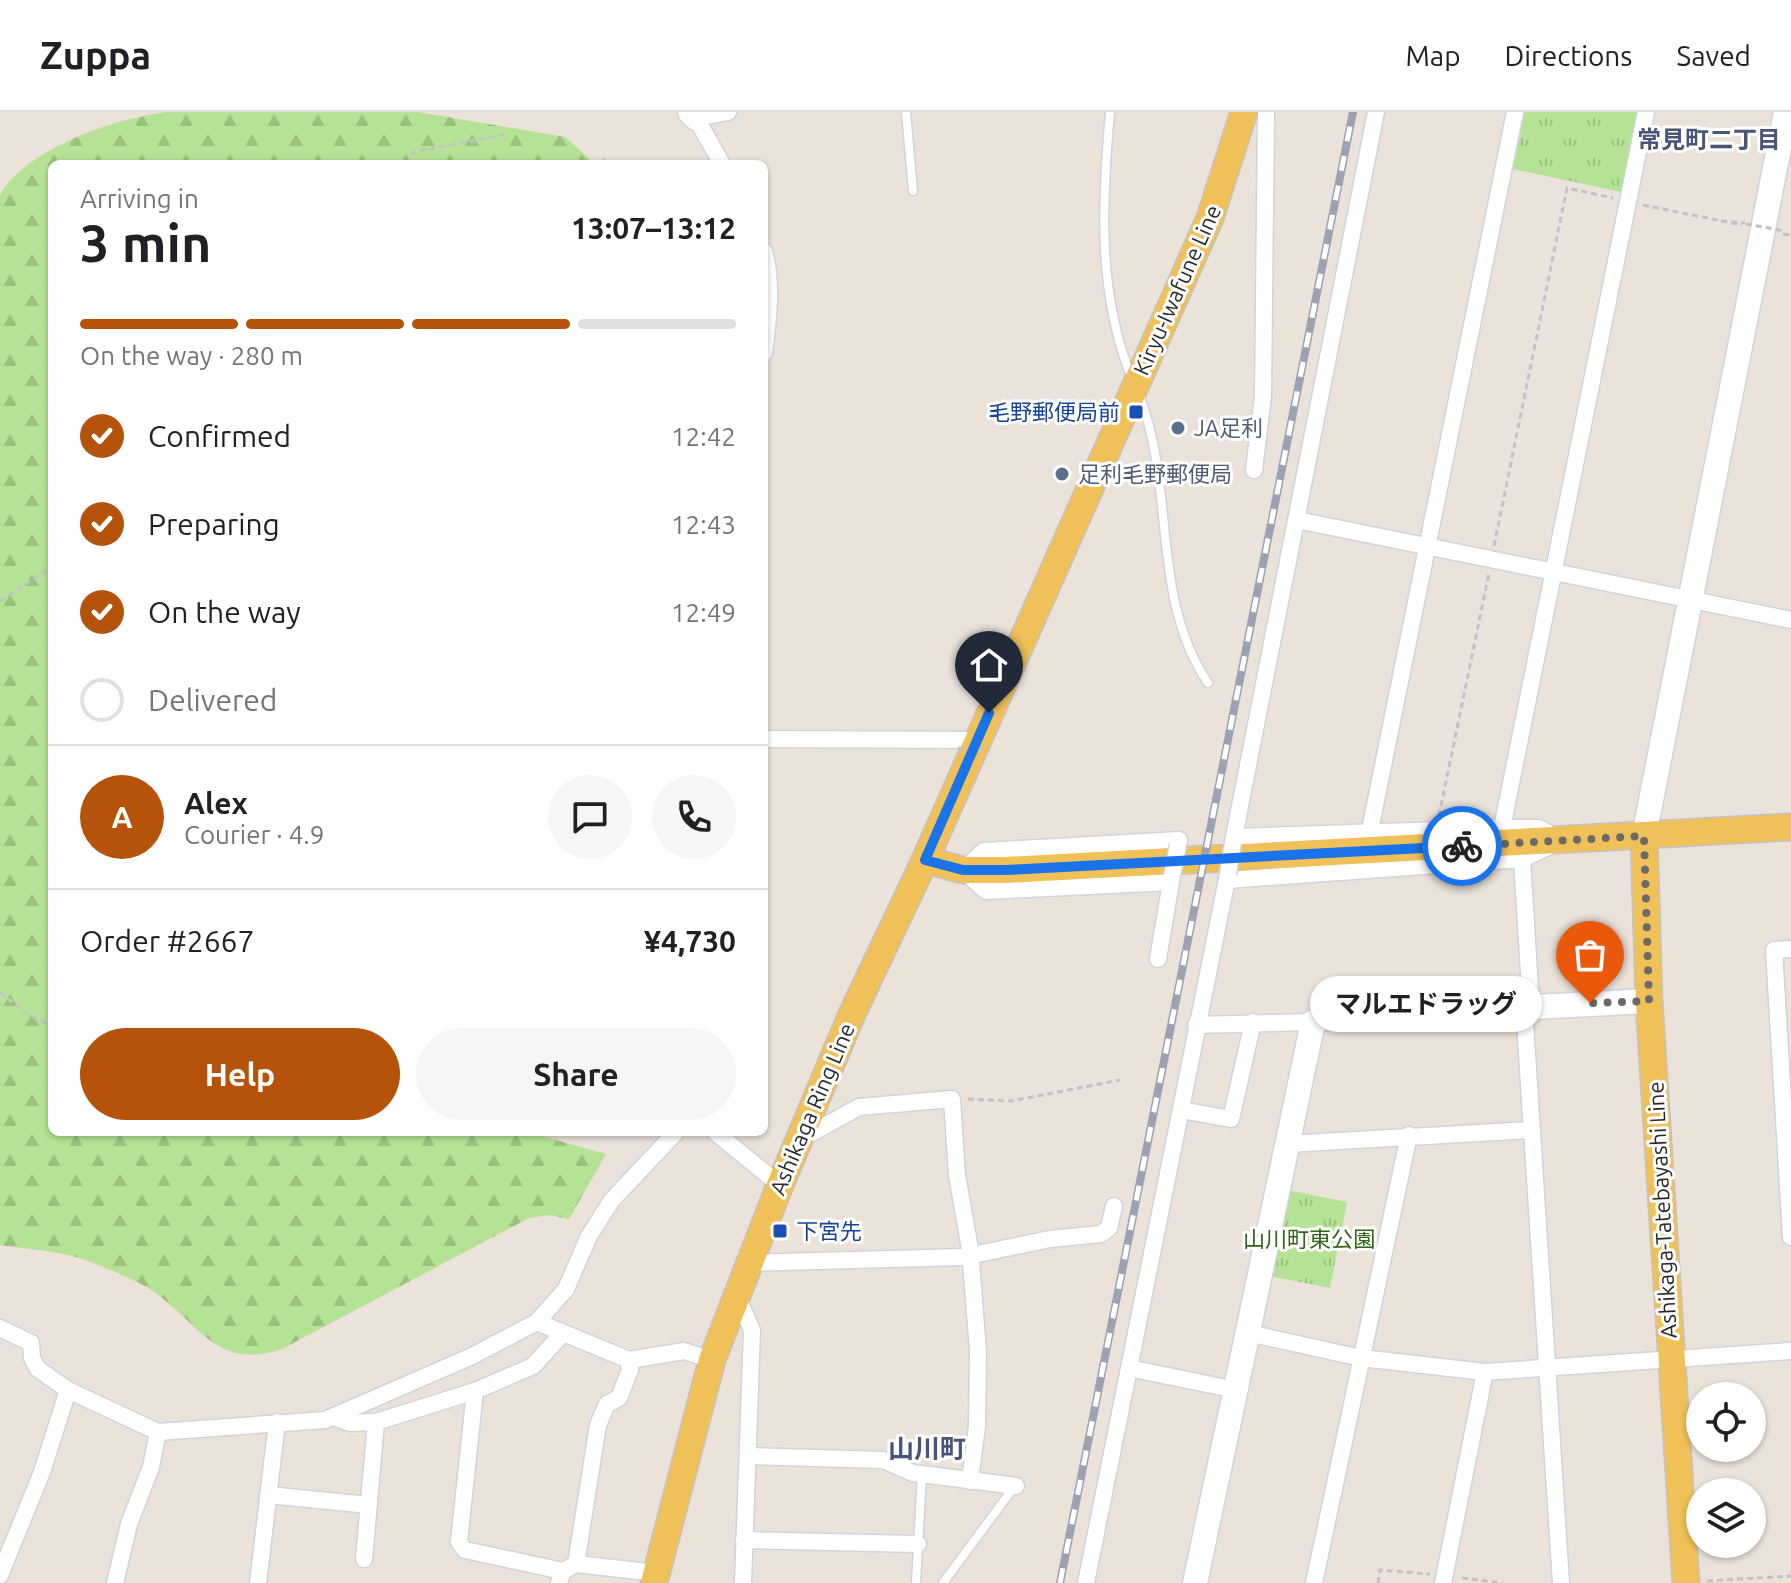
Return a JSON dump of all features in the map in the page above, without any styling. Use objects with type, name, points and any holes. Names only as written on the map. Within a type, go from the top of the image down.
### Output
[{"type":"main road","name":"Kiryu-Iwafune Line","points":[[925,860],[1210,218],[1244,112]]},
{"type":"main road","points":[[925,860],[963,870],[1006,870],[1791,827]]},
{"type":"main road","name":"Ashikaga-Tatebayashi Line","points":[[1644,836],[1649,1001],[1686,1582]]},
{"type":"main road","name":"Ashikaga Ring Line","points":[[656,1578],[712,1360],[736,1294],[852,1014],[925,860]]},
{"type":"street","points":[[720,160],[693,115],[728,112]]},
{"type":"street","points":[[1254,470],[1263,396],[1266,112]]},
{"type":"street","points":[[1086,1583],[1228,877],[1376,112]]},
{"type":"street","points":[[1370,830],[1515,112]]},
{"type":"street","points":[[1561,1583],[1531,1130],[1528,1006],[1512,844],[1552,570],[1646,112]]},
{"type":"street","points":[[1644,836],[1786,112]]},
{"type":"street","points":[[768,302],[768,323]]},
{"type":"street","points":[[1297,520],[1791,620]]},
{"type":"street","points":[[768,739],[973,746]]},
{"type":"street","points":[[1234,840],[1370,830],[1512,844]]},
{"type":"street","points":[[1158,959],[1179,840],[984,851],[963,870],[986,891],[1171,879]]},
{"type":"street","points":[[1228,877],[1512,844]]},
{"type":"street","points":[[1791,949],[1774,950],[1791,1237]]},
{"type":"street","points":[[1196,1025],[1313,1022],[1324,1018],[1649,1001]]},
{"type":"street","points":[[1181,1110],[1231,1119],[1253,1022]]},
{"type":"street","points":[[1195,1583],[1313,1022]]},
{"type":"street","points":[[798,1141],[859,1107],[952,1099],[957,1175],[971,1255],[978,1351],[977,1426],[970,1481]]},
{"type":"street","points":[[1287,1144],[1531,1130]]},
{"type":"street","points":[[1314,1583],[1409,1135]]},
{"type":"street","points":[[0,1328],[31,1343],[32,1358],[38,1369],[68,1390],[158,1432],[325,1420],[470,1357],[537,1322],[566,1289],[589,1236],[612,1200],[672,1136]]},
{"type":"street","points":[[720,1136],[780,1185]]},
{"type":"street","points":[[748,1263],[971,1255],[1050,1239],[1101,1234],[1109,1228],[1114,1206]]},
{"type":"street","points":[[736,1294],[752,1330],[743,1583]]},
{"type":"street","points":[[537,1322],[629,1360],[684,1351],[712,1360]]},
{"type":"street","points":[[334,1417],[350,1423],[376,1422],[475,1391],[533,1366],[563,1333]]},
{"type":"street","points":[[1248,1333],[1361,1358],[1485,1372],[1791,1351]]},
{"type":"street","points":[[566,1572],[598,1425],[607,1404],[619,1398],[630,1370],[629,1360]]},
{"type":"street","points":[[1129,1368],[1236,1390]]},
{"type":"street","points":[[1443,1583],[1485,1372]]},
{"type":"street","points":[[0,1575],[42,1472],[68,1390]]},
{"type":"street","points":[[475,1391],[459,1542],[465,1550],[566,1572],[656,1578]]},
{"type":"street","points":[[258,1583],[277,1422]]},
{"type":"street","points":[[364,1559],[376,1422]]},
{"type":"street","points":[[115,1583],[129,1524],[151,1467],[158,1432]]},
{"type":"street","points":[[748,1456],[883,1460],[922,1474],[1016,1486]]},
{"type":"street","points":[[268,1495],[369,1505]]},
{"type":"street","points":[[744,1540],[918,1544]]},
{"type":"lane","points":[[906,112],[913,191]]},
{"type":"lane","points":[[1110,112],[1101,204],[1113,310],[1125,361],[1157,456],[1171,593],[1208,683]]},
{"type":"lane","points":[[916,1583],[922,1474]]},
{"type":"lane","points":[[943,1583],[1016,1486]]},
{"type":"path","points":[[409,160],[414,152],[507,134]]},
{"type":"path","points":[[1438,820],[1567,188],[1791,234]]},
{"type":"path","points":[[1723,220],[1750,227]]},
{"type":"path","points":[[1779,233],[1791,234]]},
{"type":"path","points":[[0,601],[48,570]]},
{"type":"path","points":[[0,992],[24,1012],[48,1025]]},
{"type":"path","points":[[952,1099],[1011,1101],[1120,1080]]},
{"type":"path","points":[[1686,1582],[1791,1576]]},
{"type":"green space","points":[[166,112],[418,112],[565,137],[591,160],[48,160],[48,1136],[545,1136],[606,1154],[569,1219],[548,1215],[529,1218],[282,1349],[260,1354],[227,1350],[200,1332],[157,1294],[111,1270],[73,1256],[0,1245],[0,195],[30,163],[51,150],[98,129]]},
{"type":"green space","points":[[1525,112],[1637,112],[1621,192],[1513,169]]},
{"type":"green space","name":"山川町東公園","points":[[1287,1190],[1347,1202],[1330,1288],[1270,1276]]},
{"type":"railway","points":[[1060,1583],[1353,112]]},
{"type":"way so far","points":[[1462,846],[1644,836],[1649,1001],[1590,1003]]},
{"type":"place","name":"毛野郵便局前","points":[[1136,412]]},
{"type":"place","name":"JA足利","points":[[1178,428]]},
{"type":"place","name":"足利毛野郵便局","points":[[1062,474]]},
{"type":"place","name":"マルエドラッグ","points":[[1590,1003]]},
{"type":"place","name":"下宮先","points":[[780,1231]]},
{"type":"district","name":"常見町二丁目","points":[[1709,140]]},
{"type":"district","name":"山川町","points":[[927,1449]]},
{"type":"route","points":[[989,713],[925,860],[963,870],[1006,870],[1462,846]]}]
